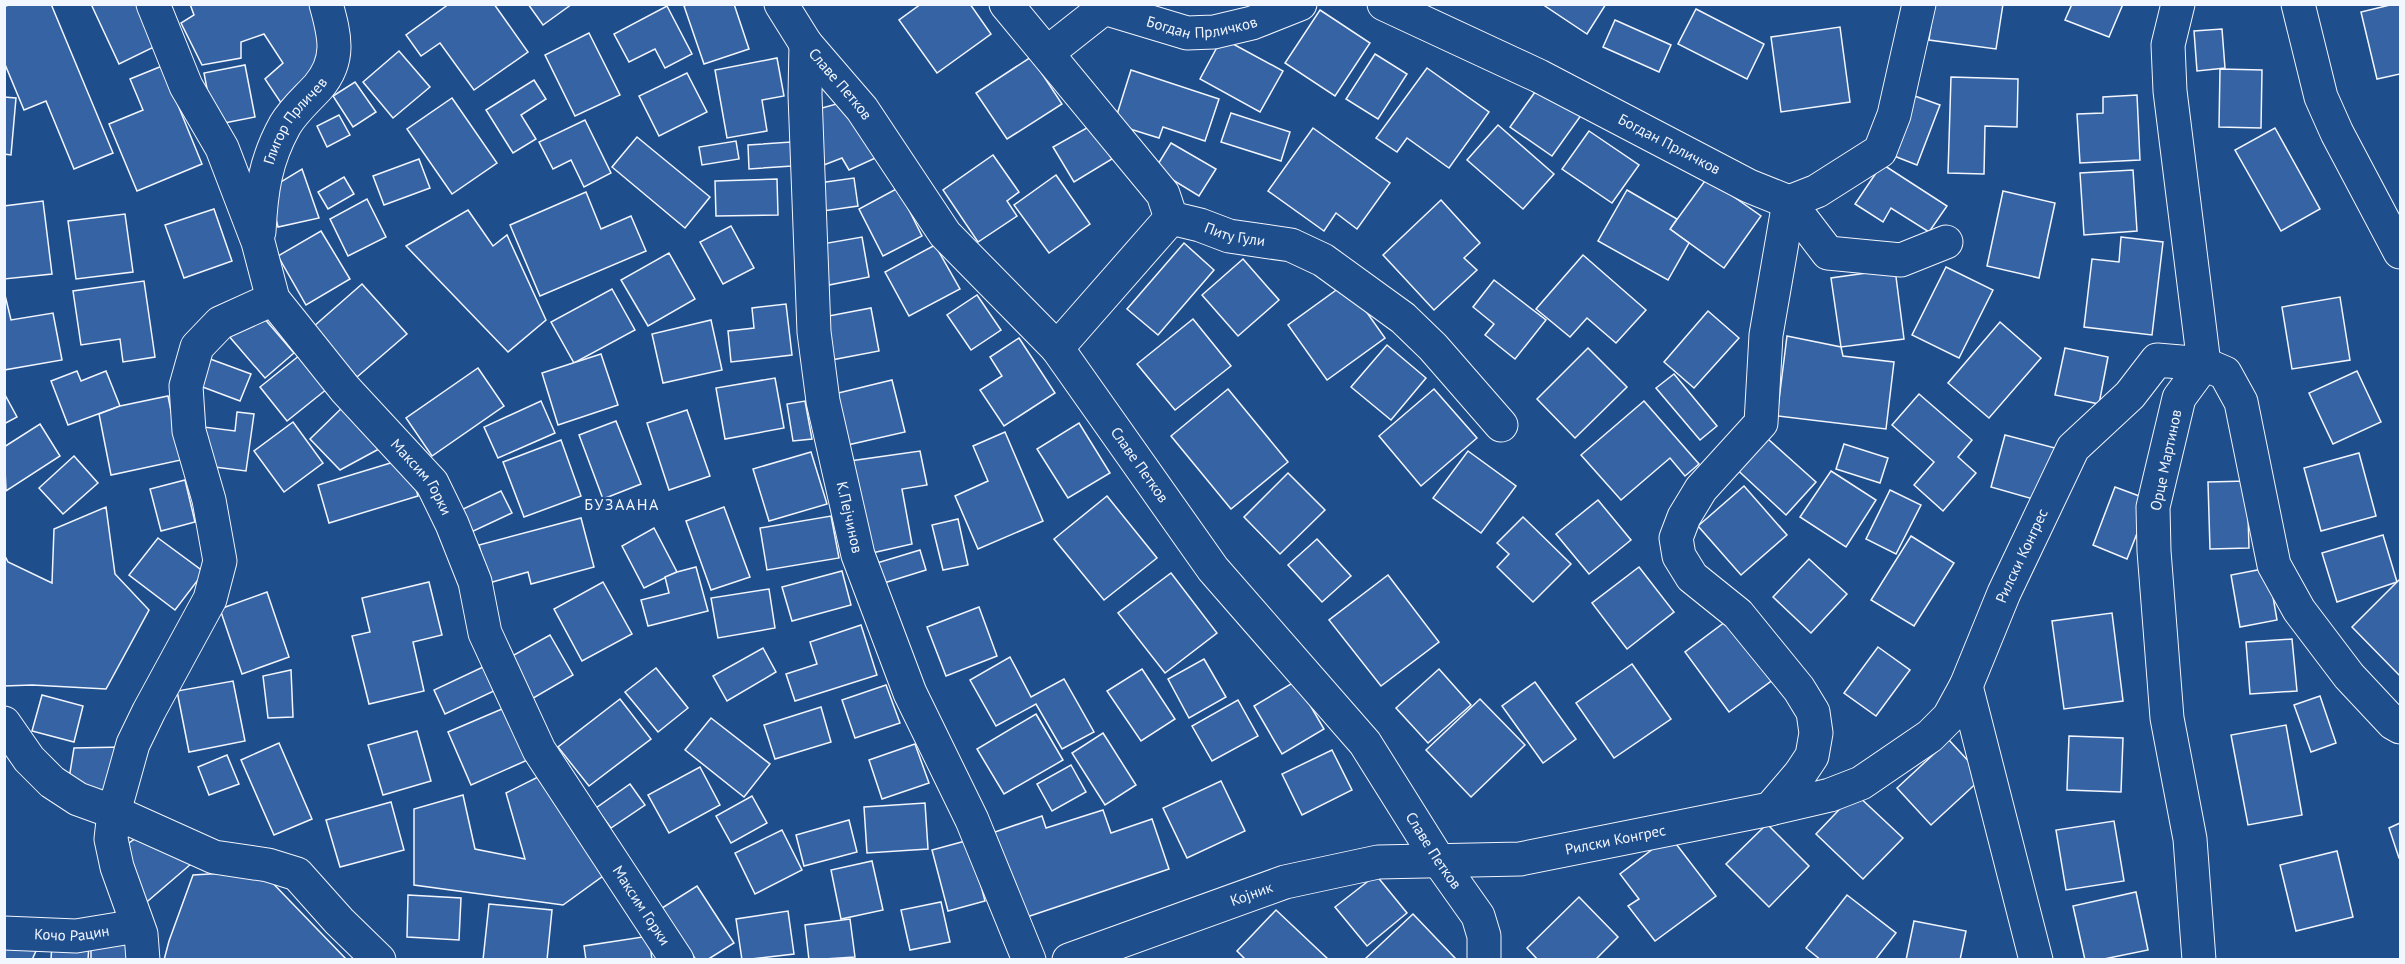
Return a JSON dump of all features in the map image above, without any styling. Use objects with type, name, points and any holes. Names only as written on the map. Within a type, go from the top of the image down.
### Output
[{"type":"street","name":"Максим Горки","points":[[153,4],[186,86],[222,148],[258,242],[273,299],[345,389],[432,483],[452,524],[475,582],[485,633],[539,750],[677,960]]},
{"type":"street","name":"Глигор Прличев","points":[[258,242],[262,187],[272,156],[290,118],[318,86],[333,62],[332,25],[326,4]]},
{"type":"street","name":"Славе Петков","points":[[781,4],[806,44],[862,109],[945,234],[1057,348],[1213,569],[1365,743],[1439,861],[1478,916],[1484,948]]},
{"type":"street","points":[[1006,4],[1163,194],[1171,218],[1057,348]]},
{"type":"street","name":"Богдан Прличков","points":[[1047,53],[1104,6],[1187,33],[1214,32],[1252,23],[1300,4]]},
{"type":"street","name":"Богдан Прличков","points":[[1384,4],[1539,76],[1749,186],[1788,202],[1828,253],[1901,260],[1946,242]]},
{"type":"street","points":[[1770,809],[1812,756],[1816,733],[1813,712],[1799,689],[1738,614],[1692,577],[1679,556],[1676,538],[1684,518],[1701,489],[1761,423],[1767,335],[1788,202],[1817,191],[1880,151],[1894,115],[1919,4]]},
{"type":"street","points":[[2178,4],[2168,45],[2170,91],[2204,364]]},
{"type":"street","points":[[2298,4],[2321,97],[2337,133],[2400,252]]},
{"type":"street","name":"К.Пејчинов","points":[[806,44],[806,118],[814,332],[823,401],[858,555],[910,693],[972,820],[1029,960]]},
{"type":"street","name":"Питу Гули","points":[[1171,218],[1200,225],[1229,236],[1291,245],[1323,260],[1403,318],[1433,347],[1501,425]]},
{"type":"street","points":[[143,960],[141,934],[117,867],[111,839],[114,812],[133,744],[210,599],[220,561],[209,500],[189,431],[186,386],[189,368],[197,347],[220,323],[273,299]]},
{"type":"street","name":"Рилски Конгрес","points":[[1439,861],[1520,859],[1830,795],[1861,783],[1930,736],[1949,717],[1966,686],[2004,593],[2073,448],[2130,395],[2157,360],[2204,364],[2225,373],[2241,402],[2274,565],[2300,610],[2349,676],[2393,723],[2400,727]]},
{"type":"street","name":"Орце Мартинов","points":[[2199,960],[2190,839],[2167,718],[2154,551],[2153,507],[2179,398],[2204,364]]},
{"type":"street","points":[[1966,686],[2036,960]]},
{"type":"street","points":[[4,723],[29,759],[52,782],[78,799],[114,812],[214,857],[268,865],[297,874],[339,921],[379,960]]},
{"type":"street","name":"Којник","points":[[1069,960],[1285,882],[1378,862],[1439,861]]},
{"type":"street","name":"Кочо Рацин","points":[[4,933],[76,936],[137,926]]},
{"type":"building","points":[[10,4],[51,4],[113,153],[74,169],[46,101],[24,110],[4,62],[4,7]]},
{"type":"building","points":[[91,4],[136,4],[156,46],[119,64]]},
{"type":"building","points":[[190,4],[312,4],[331,61],[281,103],[265,79],[283,63],[264,34],[241,42],[241,58],[202,65],[181,23],[194,15]]},
{"type":"building","points":[[449,4],[494,4],[528,52],[474,90],[440,43],[421,56],[406,35]]},
{"type":"building","points":[[528,4],[572,4],[543,25]]},
{"type":"building","points":[[734,4],[749,49],[704,64],[684,6]]},
{"type":"building","points":[[921,4],[970,4],[991,34],[937,73],[899,20]]},
{"type":"building","points":[[1542,4],[1606,4],[1587,34]]},
{"type":"building","points":[[1934,4],[2003,4],[1996,49],[1929,40]]},
{"type":"building","points":[[2072,4],[2123,4],[2109,37],[2065,20]]},
{"type":"building","points":[[2400,4],[2400,74],[2377,79],[2361,12]]},
{"type":"building","points":[[667,6],[692,54],[665,68],[655,49],[629,62],[614,34]]},
{"type":"building","points":[[1696,9],[1764,44],[1747,79],[1678,44]]},
{"type":"building","points":[[1320,10],[1370,43],[1335,96],[1285,63]]},
{"type":"building","points":[[1615,20],[1671,45],[1659,72],[1603,47]]},
{"type":"building","points":[[1840,27],[1850,102],[1781,112],[1771,37]]},
{"type":"building","points":[[2222,29],[2225,68],[2197,71],[2194,31]]},
{"type":"building","points":[[589,33],[620,95],[575,116],[545,55]]},
{"type":"building","points":[[1222,38],[1283,71],[1260,112],[1200,79]]},
{"type":"building","points":[[399,51],[430,87],[393,118],[363,82]]},
{"type":"building","points":[[1375,54],[1407,74],[1378,119],[1346,99]]},
{"type":"building","points":[[1031,57],[1062,104],[1007,139],[976,93]]},
{"type":"building","points":[[777,58],[784,96],[762,100],[767,131],[727,138],[715,70]]},
{"type":"building","points":[[245,65],[255,117],[214,125],[204,73]]},
{"type":"building","points":[[162,66],[202,164],[137,191],[109,124],[143,110],[130,79]]},
{"type":"building","points":[[1427,68],[1489,112],[1449,168],[1407,138],[1397,152],[1376,138]]},
{"type":"building","points":[[2220,69],[2262,70],[2261,128],[2219,127]]},
{"type":"building","points":[[1131,70],[1219,99],[1205,141],[1163,127],[1159,138],[1114,124]]},
{"type":"building","points":[[687,73],[707,112],[659,136],[639,96]]},
{"type":"building","points":[[1951,77],[2018,79],[2017,127],[1985,126],[1984,174],[1948,173]]},
{"type":"building","points":[[534,80],[546,99],[521,115],[536,139],[513,153],[486,110]]},
{"type":"building","points":[[355,82],[376,112],[353,127],[333,96]]},
{"type":"building","points":[[1540,85],[1582,114],[1552,156],[1510,127]]},
{"type":"building","points":[[1912,95],[1940,105],[1917,165],[1889,154]]},
{"type":"building","points":[[2137,95],[2140,160],[2080,163],[2077,114],[2103,113],[2103,97]]},
{"type":"building","points":[[4,97],[16,98],[11,155],[4,154]]},
{"type":"building","points":[[452,98],[497,163],[452,194],[407,129]]},
{"type":"building","points":[[840,103],[880,156],[849,170],[842,158],[824,165],[811,111]]},
{"type":"building","points":[[1231,113],[1290,132],[1281,161],[1221,142]]},
{"type":"building","points":[[339,115],[350,135],[327,147],[317,126]]},
{"type":"building","points":[[585,120],[611,173],[584,187],[571,160],[553,169],[539,142]]},
{"type":"building","points":[[1092,125],[1112,159],[1074,182],[1053,147]]},
{"type":"building","points":[[1498,125],[1554,174],[1523,209],[1467,160]]},
{"type":"building","points":[[1313,128],[1390,183],[1357,229],[1336,213],[1324,231],[1268,191]]},
{"type":"building","points":[[2275,128],[2320,209],[2281,231],[2235,150]]},
{"type":"building","points":[[1589,131],[1639,165],[1612,203],[1562,169]]},
{"type":"building","points":[[637,137],[710,197],[685,228],[612,167]]},
{"type":"building","points":[[736,141],[739,159],[702,165],[699,147]]},
{"type":"building","points":[[791,142],[792,166],[749,169],[748,145]]},
{"type":"building","points":[[1171,143],[1216,169],[1199,196],[1155,169]]},
{"type":"building","points":[[993,155],[1019,192],[1007,201],[1017,216],[978,242],[943,190]]},
{"type":"building","points":[[419,159],[430,188],[384,205],[373,176]]},
{"type":"building","points":[[1882,164],[1947,206],[1929,232],[1891,208],[1883,222],[1855,204]]},
{"type":"building","points":[[302,169],[319,218],[278,227],[269,189]]},
{"type":"building","points":[[2133,170],[2137,231],[2084,235],[2080,173]]},
{"type":"building","points":[[1056,175],[1090,224],[1049,253],[1014,205]]},
{"type":"building","points":[[344,177],[354,194],[328,209],[318,192]]},
{"type":"building","points":[[854,178],[858,206],[823,211],[819,183]]},
{"type":"building","points":[[1707,178],[1761,216],[1724,268],[1670,229]]},
{"type":"building","points":[[777,179],[778,215],[716,216],[715,181]]},
{"type":"building","points":[[898,188],[922,236],[883,256],[859,209]]},
{"type":"building","points":[[1627,190],[1677,219],[1670,229],[1689,243],[1668,280],[1598,241]]},
{"type":"building","points":[[2003,191],[2055,203],[2039,278],[1987,266]]},
{"type":"building","points":[[586,192],[601,229],[631,216],[646,251],[540,296],[510,225]]},
{"type":"building","points":[[367,199],[386,237],[348,256],[330,219]]},
{"type":"building","points":[[1441,200],[1480,243],[1464,258],[1477,270],[1434,310],[1383,255]]},
{"type":"building","points":[[43,201],[52,274],[4,279],[4,206]]},
{"type":"building","points":[[214,209],[232,261],[184,278],[165,225]]},
{"type":"building","points":[[468,210],[493,246],[507,235],[546,320],[508,352],[406,246]]},
{"type":"building","points":[[125,214],[133,272],[76,279],[68,221]]},
{"type":"building","points":[[731,226],[754,268],[723,284],[700,242]]},
{"type":"building","points":[[321,231],[350,279],[306,305],[278,256]]},
{"type":"building","points":[[862,237],[869,277],[829,285],[822,244]]},
{"type":"building","points":[[2121,237],[2163,242],[2152,335],[2084,327],[2092,259],[2119,262]]},
{"type":"building","points":[[1184,243],[1214,270],[1158,335],[1127,309]]},
{"type":"building","points":[[935,245],[960,289],[909,316],[885,272]]},
{"type":"building","points":[[669,253],[695,299],[648,326],[621,280]]},
{"type":"building","points":[[1583,255],[1646,310],[1616,343],[1587,318],[1570,337],[1536,309]]},
{"type":"building","points":[[1243,259],[1279,300],[1238,336],[1202,295]]},
{"type":"building","points":[[1946,267],[1993,290],[1959,358],[1912,335]]},
{"type":"building","points":[[1895,269],[1904,339],[1841,347],[1831,278]]},
{"type":"building","points":[[1494,280],[1546,320],[1515,359],[1485,335],[1494,324],[1473,307]]},
{"type":"building","points":[[144,281],[155,357],[123,362],[120,339],[81,345],[73,291]]},
{"type":"building","points":[[1346,283],[1385,338],[1327,380],[1288,325]]},
{"type":"building","points":[[362,284],[407,334],[357,377],[313,327]]},
{"type":"building","points":[[612,289],[635,330],[574,363],[551,322]]},
{"type":"building","points":[[4,291],[11,320],[53,313],[62,360],[4,370]]},
{"type":"building","points":[[977,295],[1001,330],[971,350],[947,315]]},
{"type":"building","points":[[2340,297],[2350,360],[2292,369],[2282,307]]},
{"type":"building","points":[[786,304],[792,355],[731,362],[728,331],[754,328],[752,308]]},
{"type":"building","points":[[871,308],[879,351],[826,361],[818,318]]},
{"type":"building","points":[[257,310],[294,353],[265,378],[228,335]]},
{"type":"building","points":[[1708,311],[1739,338],[1694,388],[1664,362]]},
{"type":"building","points":[[1193,319],[1231,366],[1175,410],[1137,364]]},
{"type":"building","points":[[711,320],[722,370],[663,383],[652,334]]},
{"type":"building","points":[[2000,322],[2041,358],[1989,418],[1948,383]]},
{"type":"building","points":[[1787,336],[1841,347],[1843,356],[1894,362],[1886,429],[1777,416]]},
{"type":"building","points":[[1019,338],[1055,393],[1004,426],[980,390],[1002,376],[990,357]]},
{"type":"building","points":[[1387,345],[1426,378],[1391,420],[1351,387]]},
{"type":"building","points":[[1588,348],[1627,387],[1575,438],[1537,399]]},
{"type":"building","points":[[2065,348],[2108,357],[2099,404],[2055,395]]},
{"type":"building","points":[[305,351],[332,385],[287,421],[260,387]]},
{"type":"building","points":[[601,354],[618,405],[558,425],[542,373]]},
{"type":"building","points":[[202,356],[251,374],[240,401],[192,383]]},
{"type":"building","points":[[478,368],[504,406],[432,456],[406,418]]},
{"type":"building","points":[[77,371],[81,381],[106,371],[120,406],[68,425],[51,381]]},
{"type":"building","points":[[2357,371],[2381,422],[2333,444],[2309,393]]},
{"type":"building","points":[[1674,374],[1717,426],[1700,440],[1656,388]]},
{"type":"building","points":[[775,378],[784,428],[725,439],[716,388]]},
{"type":"building","points":[[892,380],[905,432],[843,446],[830,395]]},
{"type":"building","points":[[1228,389],[1288,462],[1231,509],[1171,436]]},
{"type":"building","points":[[1434,389],[1477,438],[1421,486],[1379,436]]},
{"type":"building","points":[[4,393],[17,417],[4,424]]},
{"type":"building","points":[[1919,394],[1972,440],[1958,457],[1976,473],[1943,511],[1914,485],[1934,462],[1892,425]]},
{"type":"building","points":[[168,396],[181,460],[111,475],[99,414],[120,406]]},
{"type":"building","points":[[541,401],[555,433],[498,458],[484,427]]},
{"type":"building","points":[[805,401],[812,439],[793,441],[787,404]]},
{"type":"building","points":[[1644,401],[1699,464],[1685,476],[1670,458],[1621,500],[1581,455]]},
{"type":"building","points":[[347,403],[390,443],[340,470],[310,439]]},
{"type":"building","points":[[687,410],[710,476],[669,490],[647,423]]},
{"type":"building","points":[[237,412],[254,414],[246,471],[199,465],[204,427],[235,431]]},
{"type":"building","points":[[616,421],[641,484],[603,499],[579,435]]},
{"type":"building","points":[[293,422],[323,463],[284,492],[254,451]]},
{"type":"building","points":[[1079,423],[1110,473],[1068,498],[1037,449]]},
{"type":"building","points":[[40,424],[60,456],[6,491],[4,447]]},
{"type":"building","points":[[1759,431],[1816,482],[1786,515],[1730,463]]},
{"type":"building","points":[[1005,432],[1043,521],[978,549],[955,496],[988,481],[973,446]]},
{"type":"building","points":[[2005,435],[2055,448],[2040,501],[1991,487]]},
{"type":"building","points":[[561,440],[581,496],[524,517],[503,462]]},
{"type":"building","points":[[1844,444],[1888,458],[1880,483],[1836,469]]},
{"type":"building","points":[[920,451],[927,485],[902,489],[912,544],[863,555],[843,462]]},
{"type":"building","points":[[1468,451],[1516,486],[1481,533],[1433,498]]},
{"type":"building","points":[[811,452],[827,504],[769,521],[753,469]]},
{"type":"building","points":[[2359,453],[2376,516],[2321,531],[2304,468]]},
{"type":"building","points":[[74,456],[98,483],[63,514],[39,488]]},
{"type":"building","points":[[407,458],[418,496],[329,523],[318,485]]},
{"type":"building","points":[[1831,471],[1876,500],[1846,547],[1800,517]]},
{"type":"building","points":[[1288,473],[1325,510],[1280,554],[1244,517]]},
{"type":"building","points":[[185,480],[195,522],[161,531],[150,489]]},
{"type":"building","points":[[2247,481],[2249,548],[2210,549],[2208,482]]},
{"type":"building","points":[[1744,486],[1787,535],[1741,575],[1698,526]]},
{"type":"building","points":[[2115,487],[2150,500],[2127,559],[2093,545]]},
{"type":"building","points":[[1890,490],[1921,505],[1896,554],[1866,539]]},
{"type":"building","points":[[501,491],[512,513],[467,534],[457,512]]},
{"type":"building","points":[[1107,496],[1157,558],[1104,600],[1054,539]]},
{"type":"building","points":[[1598,500],[1631,540],[1589,574],[1556,534]]},
{"type":"building","points":[[106,507],[115,574],[149,610],[106,689],[32,685],[4,686],[4,554],[8,562],[52,583],[54,529]]},
{"type":"building","points":[[724,507],[750,577],[711,590],[686,521]]},
{"type":"building","points":[[831,516],[839,558],[767,570],[760,528]]},
{"type":"building","points":[[1523,517],[1571,564],[1533,602],[1497,567],[1509,554],[1497,543]]},
{"type":"building","points":[[581,518],[594,567],[531,584],[528,572],[489,583],[479,545]]},
{"type":"building","points":[[958,519],[968,565],[943,570],[932,525]]},
{"type":"building","points":[[654,528],[677,572],[644,588],[622,546]]},
{"type":"building","points":[[2383,535],[2397,582],[2337,602],[2322,553]]},
{"type":"building","points":[[1911,536],[1954,563],[1914,626],[1871,600]]},
{"type":"building","points":[[158,538],[204,572],[175,610],[129,575]]},
{"type":"building","points":[[1317,539],[1351,576],[1322,602],[1288,565]]},
{"type":"building","points":[[920,550],[926,570],[884,583],[877,563]]},
{"type":"building","points":[[1809,559],[1847,594],[1811,633],[1773,597]]},
{"type":"building","points":[[696,567],[708,611],[648,626],[641,600],[669,593],[665,577]]},
{"type":"building","points":[[1639,567],[1674,612],[1627,649],[1592,603]]},
{"type":"building","points":[[2268,568],[2277,620],[2240,627],[2231,575]]},
{"type":"building","points":[[842,571],[851,605],[792,621],[782,587]]},
{"type":"building","points":[[1171,573],[1217,633],[1165,673],[1118,613]]},
{"type":"building","points":[[1388,575],[1439,642],[1381,686],[1329,620]]},
{"type":"building","points":[[2400,581],[2400,676],[2352,627]]},
{"type":"building","points":[[429,582],[442,635],[413,642],[424,691],[369,704],[352,636],[370,632],[362,598]]},
{"type":"building","points":[[603,582],[632,634],[582,661],[554,609]]},
{"type":"building","points":[[769,589],[775,628],[718,638],[711,598]]},
{"type":"building","points":[[267,592],[289,657],[242,674],[220,609]]},
{"type":"building","points":[[979,607],[997,656],[946,676],[927,627]]},
{"type":"building","points":[[2112,613],[2123,701],[2064,709],[2052,621]]},
{"type":"building","points":[[1729,619],[1774,679],[1729,712],[1685,652]]},
{"type":"building","points":[[861,625],[877,675],[795,701],[786,674],[817,664],[810,642]]},
{"type":"building","points":[[550,635],[573,675],[530,700],[507,659]]},
{"type":"building","points":[[2292,639],[2297,691],[2250,694],[2246,642]]},
{"type":"building","points":[[1878,647],[1910,670],[1876,716],[1844,693]]},
{"type":"building","points":[[763,648],[776,672],[727,701],[713,676]]},
{"type":"building","points":[[1010,657],[1031,697],[1064,679],[1094,732],[1062,749],[1036,704],[996,726],[970,680]]},
{"type":"building","points":[[1204,659],[1226,697],[1189,718],[1168,679]]},
{"type":"building","points":[[1632,664],[1671,719],[1614,758],[1576,703]]},
{"type":"building","points":[[483,667],[494,691],[445,714],[434,690]]},
{"type":"building","points":[[656,668],[688,708],[658,732],[625,692]]},
{"type":"building","points":[[1142,669],[1175,719],[1141,741],[1107,691]]},
{"type":"building","points":[[1439,669],[1471,705],[1428,743],[1396,708]]},
{"type":"building","points":[[291,670],[293,717],[268,718],[263,676]]},
{"type":"building","points":[[233,681],[245,741],[189,752],[177,691]]},
{"type":"building","points":[[1296,681],[1324,729],[1282,754],[1254,706]]},
{"type":"building","points":[[1535,682],[1576,739],[1543,763],[1502,706]]},
{"type":"building","points":[[886,685],[900,723],[855,738],[842,700]]},
{"type":"building","points":[[42,695],[83,706],[74,742],[32,731]]},
{"type":"building","points":[[2320,696],[2336,743],[2311,752],[2294,705]]},
{"type":"building","points":[[620,699],[651,739],[589,786],[558,747]]},
{"type":"building","points":[[1480,699],[1525,745],[1471,797],[1426,750]]},
{"type":"building","points":[[1238,700],[1258,736],[1212,761],[1192,726]]},
{"type":"building","points":[[509,706],[532,758],[471,785],[448,732]]},
{"type":"building","points":[[821,707],[831,742],[775,759],[764,725]]},
{"type":"building","points":[[1036,714],[1063,760],[1004,794],[977,749]]},
{"type":"building","points":[[711,718],[770,764],[744,797],[685,750]]},
{"type":"building","points":[[2286,725],[2302,815],[2248,825],[2231,735]]},
{"type":"building","points":[[417,731],[431,781],[383,795],[368,745]]},
{"type":"building","points":[[1103,733],[1136,785],[1105,805],[1072,753]]},
{"type":"building","points":[[2069,736],[2123,738],[2121,792],[2067,790]]},
{"type":"building","points":[[1949,740],[1983,777],[1931,825],[1897,788]]},
{"type":"building","points":[[279,743],[312,819],[274,835],[241,760]]},
{"type":"building","points":[[915,744],[929,783],[882,799],[869,760]]},
{"type":"building","points":[[122,747],[111,795],[68,785],[74,748]]},
{"type":"building","points":[[1332,750],[1352,790],[1302,815],[1282,774]]},
{"type":"building","points":[[227,755],[239,784],[209,795],[198,767]]},
{"type":"building","points":[[1071,765],[1086,792],[1052,811],[1037,784]]},
{"type":"building","points":[[700,767],[720,805],[669,833],[648,795]]},
{"type":"building","points":[[544,774],[603,876],[563,905],[414,885],[414,809],[463,795],[475,849],[525,859],[506,793]]},
{"type":"building","points":[[1221,781],[1245,831],[1187,858],[1163,808]]},
{"type":"building","points":[[630,784],[645,805],[611,828],[596,808]]},
{"type":"building","points":[[1855,793],[1903,838],[1863,879],[1816,834]]},
{"type":"building","points":[[752,796],[767,823],[731,843],[716,816]]},
{"type":"building","points":[[391,802],[404,850],[340,867],[326,820]]},
{"type":"building","points":[[925,803],[928,849],[867,853],[864,807]]},
{"type":"building","points":[[1103,810],[1111,833],[1152,819],[1169,869],[1021,919],[992,833],[1042,816],[1046,828]]},
{"type":"building","points":[[849,820],[857,852],[804,866],[796,835]]},
{"type":"building","points":[[2114,821],[2124,881],[2066,890],[2056,830]]},
{"type":"building","points":[[2400,823],[2400,858],[2399,858],[2389,828]]},
{"type":"building","points":[[1767,824],[1809,866],[1769,907],[1726,864]]},
{"type":"building","points":[[782,830],[802,870],[755,894],[735,853]]},
{"type":"building","points":[[139,836],[191,864],[142,906],[119,850]]},
{"type":"building","points":[[1670,836],[1716,896],[1655,941],[1628,906],[1639,899],[1620,874]]},
{"type":"building","points":[[969,840],[985,901],[948,911],[932,850]]},
{"type":"building","points":[[2337,851],[2353,917],[2296,931],[2280,865]]},
{"type":"building","points":[[872,861],[883,910],[841,919],[831,870]]},
{"type":"building","points":[[261,871],[347,960],[164,960],[193,875]]},
{"type":"building","points":[[1376,875],[1407,913],[1367,946],[1335,907]]},
{"type":"building","points":[[697,886],[734,943],[707,960],[696,960],[662,908]]},
{"type":"building","points":[[2136,892],[2148,950],[2099,960],[2085,960],[2073,906]]},
{"type":"building","points":[[408,895],[461,898],[459,940],[407,937]]},
{"type":"building","points":[[1847,895],[1896,933],[1875,960],[1821,960],[1806,948]]},
{"type":"building","points":[[1579,897],[1618,937],[1595,960],[1538,960],[1527,948]]},
{"type":"building","points":[[941,902],[950,942],[910,950],[901,910]]},
{"type":"building","points":[[489,904],[552,910],[547,960],[483,960]]},
{"type":"building","points":[[1276,910],[1329,960],[1246,960],[1237,951]]},
{"type":"building","points":[[788,911],[794,954],[742,960],[736,919]]},
{"type":"building","points":[[1413,914],[1455,958],[1453,960],[1365,959]]},
{"type":"building","points":[[850,919],[855,957],[809,960],[805,925]]},
{"type":"building","points":[[1914,921],[1966,931],[1960,960],[1906,960]]},
{"type":"building","points":[[649,936],[652,960],[586,960],[584,946]]},
{"type":"building","points":[[139,937],[138,960],[91,960],[91,948]]},
{"type":"building","points":[[4,938],[39,944],[32,960],[4,960]]},
{"type":"building","points":[[52,942],[89,944],[88,960],[51,960]]},
{"type":"district","name":"БУЗААНА","points":[[622,504]]}]
